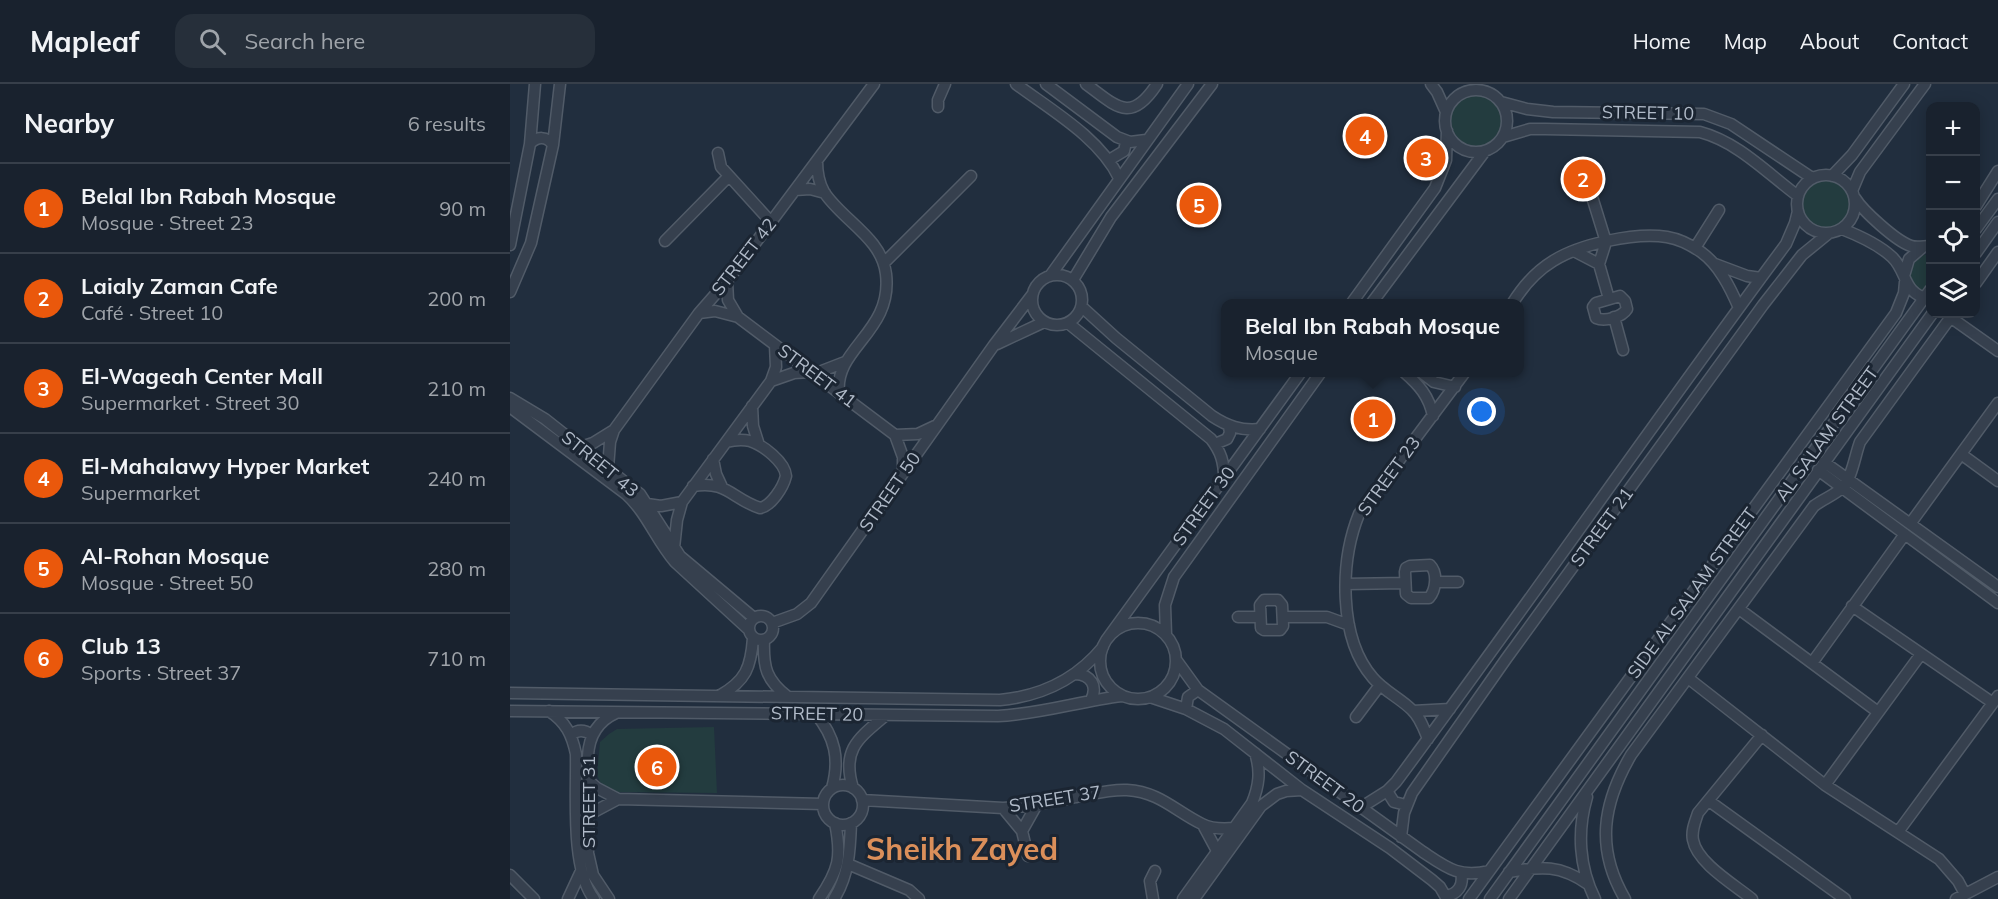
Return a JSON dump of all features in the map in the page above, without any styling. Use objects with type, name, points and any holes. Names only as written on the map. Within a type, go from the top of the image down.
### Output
[{"type":"street","points":[[510,244],[530,144],[535,84]]},
{"type":"street","points":[[510,292],[531,243],[553,145],[560,84]]},
{"type":"street","name":"STREET 42","points":[[608,468],[610,442],[614,430],[699,313],[727,281],[874,84]]},
{"type":"street","points":[[938,107],[945,84]]},
{"type":"street","points":[[1016,84],[1095,144],[1109,160],[1119,178]]},
{"type":"street","points":[[1046,84],[1117,137],[1126,141],[1146,140]]},
{"type":"street","points":[[1086,84],[1111,103],[1124,108],[1138,106],[1144,102],[1157,84]]},
{"type":"street","points":[[1050,276],[1188,84]]},
{"type":"street","points":[[1073,280],[1112,217],[1212,84]]},
{"type":"street","points":[[1354,299],[1435,188],[1446,160],[1446,112],[1438,93],[1431,84]]},
{"type":"street","points":[[1374,299],[1485,151],[1503,137],[1508,126],[1507,113],[1502,102],[1473,84]]},
{"type":"street","points":[[1924,84],[1860,172],[1853,194],[1856,205],[1852,218],[1842,229],[1829,233],[1813,230],[1801,219],[1798,211],[1798,196],[1801,189],[1812,178],[1832,176],[1842,179],[1853,194],[1873,219],[1906,243],[1926,246]]},
{"type":"street","points":[[1832,176],[1852,155],[1901,86]]},
{"type":"street","points":[[1446,112],[1457,96],[1465,92],[1484,90]]},
{"type":"street","points":[[1176,102],[1191,112]]},
{"type":"street","name":"STREET 10","points":[[1502,102],[1527,109],[1552,112],[1704,114],[1731,124],[1812,178]]},
{"type":"street","name":"STREET 10","points":[[1503,137],[1530,129],[1700,132],[1712,135],[1735,147],[1798,196]]},
{"type":"street","points":[[1447,131],[1451,139],[1464,150],[1485,151]]},
{"type":"street","points":[[530,144],[542,138],[551,141],[553,145]]},
{"type":"street","points":[[1109,160],[1124,151],[1126,141]]},
{"type":"street","points":[[718,153],[721,167],[771,222]]},
{"type":"street","points":[[817,161],[818,177],[825,193],[882,255],[887,285],[882,310],[869,334],[845,362],[839,377],[839,393]]},
{"type":"street","points":[[1980,199],[1998,171]]},
{"type":"street","points":[[665,241],[729,176]]},
{"type":"street","points":[[884,263],[971,176]]},
{"type":"street","points":[[795,190],[810,189],[825,193]]},
{"type":"street","points":[[1980,224],[1998,199]]},
{"type":"street","points":[[1593,200],[1606,242],[1599,264],[1609,299]]},
{"type":"street","points":[[1980,205],[1990,210]]},
{"type":"street","points":[[1695,248],[1719,210]]},
{"type":"street","name":"STREET 21","points":[[1360,808],[1387,791],[1450,710],[1786,244],[1796,223],[1798,211]]},
{"type":"street","points":[[1980,247],[1998,222]]},
{"type":"street","points":[[1842,229],[1868,240],[1891,256],[1898,263],[1913,292],[1926,295]]},
{"type":"street","name":"STREET 21","points":[[1401,837],[1406,805],[1417,784],[1680,418],[1802,255],[1829,233]]},
{"type":"street","points":[[1515,299],[1537,272],[1554,260],[1574,251],[1606,242],[1652,236],[1670,237],[1695,248],[1714,264],[1739,308]]},
{"type":"street","name":"SIDE AL SALAM STREET","points":[[1469,899],[1896,313],[1904,293],[1909,259],[1926,247]]},
{"type":"street","points":[[1574,251],[1599,264]]},
{"type":"street","points":[[1980,277],[1998,252]]},
{"type":"street","points":[[1714,264],[1747,276],[1761,278]]},
{"type":"street","points":[[1062,275],[1073,280],[1082,295],[1082,307],[1077,316],[1068,323],[1056,325],[1044,322],[1033,308],[1032,295],[1040,281],[1050,276],[1062,275]]},
{"type":"street","points":[[727,281],[728,300],[738,317]]},
{"type":"street","name":"STREET 50","points":[[772,623],[797,614],[811,603],[1032,295]]},
{"type":"street","points":[[1620,296],[1625,301],[1626,312],[1599,320],[1594,310],[1596,303],[1609,299],[1620,296]]},
{"type":"street","name":"AL SALAM STREET","points":[[1490,899],[1926,299]]},
{"type":"street","points":[[1082,307],[1107,331],[1212,416],[1229,426],[1244,430],[1260,429]]},
{"type":"street","name":"STREET 41","points":[[699,313],[723,312],[738,317],[895,435]]},
{"type":"street","points":[[1614,317],[1623,350]]},
{"type":"street","name":"AL SALAM STREET","points":[[1509,899],[1929,318]]},
{"type":"street","points":[[1624,899],[1617,887],[1609,860],[1606,833],[1609,805],[1617,779],[1631,755],[1815,506],[1845,484],[1860,442],[1950,318]]},
{"type":"street","points":[[1956,318],[1998,351]]},
{"type":"street","points":[[994,345],[1044,322]]},
{"type":"street","points":[[1068,323],[1215,444],[1224,464],[1224,478]]},
{"type":"street","points":[[676,555],[677,520],[682,502],[771,381],[776,367],[775,345]]},
{"type":"street","points":[[1872,345],[1884,355]]},
{"type":"street","points":[[771,381],[794,373],[812,373],[845,362]]},
{"type":"street","name":"STREET 30","points":[[1105,643],[1297,377]]},
{"type":"street","name":"STREET 30","points":[[1166,635],[1165,605],[1174,577],[1317,377]]},
{"type":"street","points":[[1409,377],[1428,399],[1433,417]]},
{"type":"street","points":[[1428,377],[1434,382],[1455,387]]},
{"type":"street","name":"STREET 23","points":[[1428,738],[1413,711],[1380,685],[1362,663],[1353,645],[1346,603],[1347,558],[1351,534],[1359,514],[1462,377]]},
{"type":"street","name":"STREET 43","points":[[510,398],[545,419],[640,494],[676,555],[754,618]]},
{"type":"street","points":[[1812,663],[1998,403]]},
{"type":"street","points":[[752,406],[753,426],[759,445]]},
{"type":"street","name":"STREET 43","points":[[510,407],[626,494],[676,555],[755,636]]},
{"type":"street","points":[[1666,408],[1680,418]]},
{"type":"street","points":[[900,478],[904,468],[903,457],[895,435],[918,434],[929,431],[938,424]]},
{"type":"street","points":[[1215,444],[1227,439],[1230,433],[1229,426]]},
{"type":"street","name":"STREET 42","points":[[581,447],[614,430]]},
{"type":"street","points":[[693,486],[708,484],[722,487],[756,507],[766,507],[785,481],[784,466],[759,445],[743,440],[726,442]]},
{"type":"street","points":[[1961,454],[1998,481]]},
{"type":"street","points":[[713,459],[722,487]]},
{"type":"street","points":[[1821,466],[1907,529],[1998,603]]},
{"type":"street","points":[[647,504],[661,506],[682,502]]},
{"type":"street","points":[[1907,529],[1998,587]]},
{"type":"street","points":[[1430,565],[1435,572],[1435,582],[1434,591],[1429,598],[1411,598],[1406,594],[1406,568],[1430,565]]},
{"type":"street","points":[[1435,582],[1458,582]]},
{"type":"street","points":[[1346,584],[1405,583]]},
{"type":"street","points":[[1264,600],[1280,602],[1283,626],[1278,630],[1262,629],[1260,617],[1260,605],[1264,600]]},
{"type":"street","points":[[1327,617],[1346,603]]},
{"type":"street","points":[[1852,606],[1921,654],[1995,700],[1898,832]]},
{"type":"street","points":[[1739,609],[1878,712]]},
{"type":"street","points":[[1522,610],[1535,619]]},
{"type":"street","points":[[755,636],[772,633],[772,623],[764,616],[754,618],[750,623],[766,672],[788,697]]},
{"type":"street","points":[[1238,617],[1260,617]]},
{"type":"street","points":[[1282,617],[1327,617],[1349,625]]},
{"type":"street","points":[[1131,624],[1150,625],[1166,635],[1172,642],[1177,661],[1176,670],[1167,687],[1150,697],[1132,699],[1114,691],[1103,675],[1100,656],[1105,643],[1114,632],[1131,624]]},
{"type":"street","points":[[717,697],[733,687],[744,675],[752,660],[755,636]]},
{"type":"street","name":"STREET 20","points":[[510,693],[1000,700],[1024,697],[1048,690],[1076,674],[1105,643]]},
{"type":"street","points":[[1825,785],[1921,654]]},
{"type":"street","name":"STREET 20","points":[[1177,661],[1198,690],[1401,837],[1446,868],[1461,873]]},
{"type":"street","points":[[1076,674],[1087,676],[1091,680],[1094,690],[1091,700]]},
{"type":"street","points":[[1688,678],[1825,785],[1939,859],[1954,875],[1960,897],[1998,877]]},
{"type":"street","points":[[1356,717],[1380,685]]},
{"type":"street","points":[[1186,709],[1188,697],[1198,690]]},
{"type":"street","name":"STREET 20","points":[[510,711],[1017,715],[1122,696]]},
{"type":"street","name":"STREET 20","points":[[1150,697],[1186,709],[1224,729],[1302,790],[1390,848],[1432,879],[1447,898]]},
{"type":"street","points":[[1413,711],[1450,710]]},
{"type":"street","name":"STREET 31","points":[[549,711],[562,721],[571,735],[576,754],[578,860],[587,887],[594,899]]},
{"type":"street","name":"STREET 31","points":[[609,899],[598,885],[590,864],[588,749],[592,735],[600,724],[618,713]]},
{"type":"street","points":[[816,714],[830,733],[834,743],[837,766],[832,788]]},
{"type":"street","points":[[853,788],[848,767],[852,749],[856,742],[886,715]]},
{"type":"street","points":[[571,735],[584,730],[592,735]]},
{"type":"street","points":[[1752,899],[1708,864],[1698,853],[1693,840],[1693,826],[1698,813],[1762,735]]},
{"type":"street","points":[[1183,899],[1252,803],[1256,794],[1259,772],[1255,753]]},
{"type":"street","points":[[588,780],[597,788],[618,799],[823,804]]},
{"type":"street","points":[[842,785],[853,788],[862,800],[863,806],[859,816],[851,823],[835,823],[827,817],[823,804],[825,795],[832,788],[842,785]]},
{"type":"street","points":[[1590,788],[1582,815],[1580,843],[1584,871],[1594,898]]},
{"type":"street","name":"STREET 37","points":[[862,800],[1003,808],[1036,806],[1107,790],[1127,790],[1142,792],[1164,800],[1203,825],[1234,828]]},
{"type":"street","points":[[1194,899],[1261,806],[1277,794],[1302,790]]},
{"type":"street","points":[[1387,791],[1394,802],[1406,805]]},
{"type":"street","points":[[588,815],[618,799]]},
{"type":"street","points":[[1709,801],[1845,899]]},
{"type":"street","points":[[1022,831],[1036,806]]},
{"type":"street","points":[[1003,808],[1022,831],[1028,856]]},
{"type":"street","points":[[819,899],[838,864],[840,846],[835,823]]},
{"type":"street","points":[[834,899],[844,880],[848,864],[851,823]]},
{"type":"street","name":"STREET 37","points":[[1203,825],[1217,851]]},
{"type":"street","points":[[848,864],[909,890],[919,899]]},
{"type":"street","points":[[1509,872],[1547,867],[1562,870],[1589,884]]},
{"type":"street","points":[[568,899],[581,871]]},
{"type":"street","points":[[1153,899],[1150,884],[1155,871]]},
{"type":"street","points":[[1447,898],[1460,889],[1461,873],[1474,874],[1489,871]]},
{"type":"street","points":[[510,875],[534,899]]},
{"type":"street","points":[[909,890],[918,882]]},
{"type":"green space","points":[[1477,94],[1491,98],[1499,106],[1503,120],[1499,134],[1491,142],[1477,146],[1463,142],[1455,134],[1451,120],[1455,106],[1463,98]]},
{"type":"green space","points":[[1822,180],[1832,180],[1844,187],[1851,199],[1851,209],[1844,221],[1832,228],[1822,228],[1807,217],[1803,209],[1803,199],[1814,184]]},
{"type":"green space","points":[[1926,254],[1926,289],[1924,292],[1915,286],[1910,275],[1916,261]]},
{"type":"green space","points":[[714,727],[717,793],[618,792],[600,782],[597,775],[600,742],[617,729]]},
{"type":"place","name":"El-Mahalawy Hyper Market","points":[[1365,136]]},
{"type":"place","name":"El-Wageah Center Mall","points":[[1426,158]]},
{"type":"place","name":"Laialy Zaman Cafe","points":[[1583,179]]},
{"type":"place","name":"Al-Rohan Mosque","points":[[1199,205]]},
{"type":"place","name":"Belal Ibn Rabah Mosque","points":[[1373,419]]},
{"type":"place","name":"Club 13","points":[[657,767]]},
{"type":"district","name":"Sheikh Zayed","points":[[962,850]]}]
